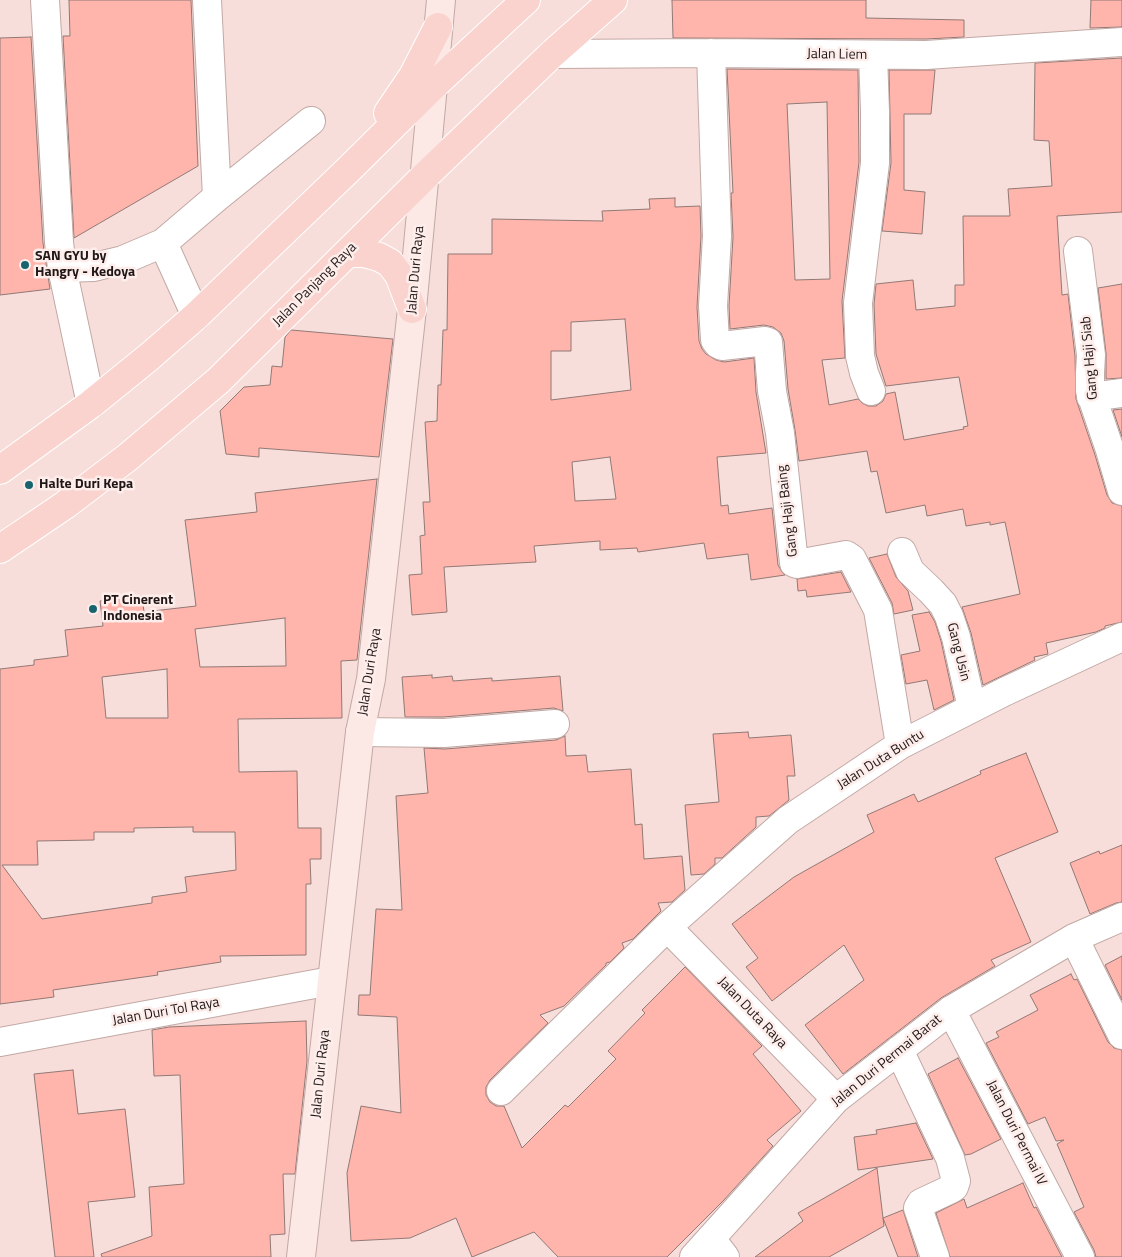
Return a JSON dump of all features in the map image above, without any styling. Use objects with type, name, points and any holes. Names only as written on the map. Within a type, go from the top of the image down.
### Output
[{"type":"main road","points":[[0,470],[91,404],[196,316],[348,170],[432,86],[526,0]]},
{"type":"main road","name":"Jalan Panjang Raya","points":[[0,548],[65,505],[128,457],[218,381],[425,176],[552,54],[612,0]]},
{"type":"main road","points":[[348,170],[413,76],[438,27]]},
{"type":"main road","points":[[348,253],[364,253],[379,257],[390,264],[399,275],[412,309]]},
{"type":"street","points":[[45,0],[59,242],[62,268],[91,404]]},
{"type":"street","points":[[207,0],[217,197]]},
{"type":"street","name":"Jalan Duri Raya","points":[[301,1257],[360,732],[371,679],[412,309],[441,0]]},
{"type":"street","name":"Jalan Liem","points":[[552,54],[926,55],[1122,42]]},
{"type":"street","name":"Gang Haji Baing","points":[[711,53],[717,236],[713,306],[715,340],[722,346],[768,342],[772,391],[780,433],[794,563],[846,555],[852,560],[878,610],[900,746]]},
{"type":"street","points":[[871,391],[860,356],[858,303],[875,163],[873,55]]},
{"type":"street","points":[[62,268],[94,267],[123,260],[163,243],[311,121]]},
{"type":"street","points":[[163,243],[196,316]]},
{"type":"street","name":"Gang Haji Siab","points":[[1078,251],[1091,355],[1091,397],[1122,491]]},
{"type":"street","points":[[1091,397],[1122,393]]},
{"type":"street","name":"Gang Usin","points":[[902,552],[910,571],[932,591],[943,604],[949,616],[956,637],[972,708]]},
{"type":"street","name":"Jalan Duta Buntu","points":[[501,1092],[667,927],[788,820],[900,746],[972,708],[1122,636]]},
{"type":"street","points":[[360,732],[444,733],[554,724]]},
{"type":"street","name":"Jalan Duri Permai Barat","points":[[710,1251],[836,1099],[952,1010],[1074,938],[1122,917]]},
{"type":"street","name":"Jalan Duta Raya","points":[[667,927],[836,1099]]},
{"type":"street","points":[[1074,938],[1122,1035]]},
{"type":"street","name":"Jalan Duri Tol Raya","points":[[0,1042],[331,981]]},
{"type":"street","name":"Jalan Duri Permai IV","points":[[952,1010],[1080,1257]]},
{"type":"street","points":[[899,1050],[950,1158],[956,1181],[951,1189],[921,1203],[918,1208],[935,1257]]},
{"type":"building","points":[[69,0],[191,0],[198,166],[74,238],[63,36],[70,36]]},
{"type":"building","points":[[672,0],[866,0],[866,18],[964,20],[964,37],[926,39],[673,38]]},
{"type":"building","points":[[1091,0],[1122,0],[1122,27],[1090,28]]},
{"type":"building","points":[[31,37],[43,243],[50,289],[0,295],[0,38]]},
{"type":"building","points":[[1122,58],[1122,212],[1057,216],[1062,295],[1068,294],[1075,356],[1076,399],[1107,495],[1112,503],[1122,506],[1122,622],[1105,626],[1105,628],[1096,632],[1046,643],[1048,654],[1034,657],[1035,660],[983,685],[971,633],[962,607],[1020,594],[1005,522],[990,525],[990,522],[966,526],[963,509],[927,516],[925,505],[886,513],[877,471],[871,472],[867,451],[799,461],[788,389],[784,341],[781,333],[773,327],[764,325],[730,329],[729,306],[733,237],[731,193],[733,193],[727,69],[858,70],[859,162],[842,301],[845,358],[822,360],[829,405],[858,399],[868,406],[876,406],[883,401],[886,394],[895,392],[904,440],[964,429],[963,427],[968,426],[959,377],[886,386],[876,354],[874,304],[876,284],[913,280],[916,310],[955,306],[955,285],[964,285],[963,216],[1010,216],[1008,189],[1052,186],[1049,141],[1034,140],[1035,63]],"holes":[[[827,102],[830,279],[795,280],[787,104]]]},
{"type":"building","points":[[889,70],[935,70],[931,114],[904,114],[904,190],[925,192],[922,234],[882,231],[891,163]]},
{"type":"building","points":[[675,198],[675,207],[700,206],[701,236],[697,307],[699,341],[706,354],[716,360],[724,362],[754,358],[756,392],[766,453],[717,457],[721,506],[728,505],[729,514],[772,508],[778,565],[785,575],[751,580],[748,554],[707,559],[704,543],[638,552],[637,548],[600,550],[600,541],[534,546],[536,562],[444,567],[447,612],[412,615],[409,575],[422,574],[420,536],[425,535],[423,502],[430,502],[425,422],[437,421],[438,385],[441,385],[443,330],[447,330],[448,254],[492,254],[492,219],[603,221],[602,211],[650,209],[649,199]],"holes":[[[625,319],[631,390],[551,400],[551,351],[571,351],[571,322]],[[610,457],[616,499],[575,501],[572,462]]]},
{"type":"building","points":[[1122,284],[1122,378],[1106,379],[1106,353],[1098,288]]},
{"type":"building","points":[[291,330],[393,339],[379,457],[259,448],[259,457],[226,454],[220,411],[244,387],[270,385],[272,366],[282,367],[285,337]]},
{"type":"building","points":[[1122,409],[1122,437],[1113,410]]},
{"type":"building","points":[[377,479],[357,660],[341,661],[342,718],[238,719],[239,772],[297,771],[298,828],[321,828],[321,859],[310,859],[311,884],[306,884],[306,955],[220,956],[221,962],[157,972],[158,975],[53,990],[54,997],[0,1004],[0,669],[34,665],[34,660],[68,656],[65,630],[103,626],[100,601],[142,596],[144,612],[196,606],[185,520],[257,512],[255,493]],"holes":[[[285,618],[286,666],[200,667],[195,629]],[[167,669],[168,718],[106,718],[102,677]],[[193,827],[193,832],[235,832],[236,870],[185,877],[187,892],[152,897],[152,903],[42,919],[2,865],[38,865],[37,841],[94,840],[94,832],[134,832],[134,828]]]},
{"type":"building","points":[[887,554],[896,577],[908,591],[913,610],[894,614],[892,603],[869,558]]},
{"type":"building","points":[[841,572],[851,592],[807,597],[806,590],[798,591],[797,579]]},
{"type":"building","points":[[929,612],[935,622],[941,641],[954,700],[934,710],[927,680],[906,684],[901,655],[920,651],[912,615]]},
{"type":"building","points":[[432,675],[432,678],[452,676],[453,681],[492,678],[492,681],[560,676],[563,711],[554,708],[443,717],[405,717],[402,677]]},
{"type":"building","points":[[748,732],[749,738],[791,735],[795,776],[787,776],[789,800],[769,816],[756,817],[756,827],[722,858],[715,858],[715,864],[704,874],[691,875],[685,805],[719,802],[713,734]]},
{"type":"building","points":[[565,736],[566,756],[586,755],[588,772],[631,769],[635,825],[642,824],[644,859],[682,856],[685,890],[672,902],[658,903],[661,911],[633,939],[622,943],[624,948],[610,962],[606,963],[564,1006],[540,1015],[548,1023],[490,1080],[486,1087],[486,1095],[490,1102],[496,1106],[504,1106],[522,1148],[565,1105],[568,1107],[616,1059],[608,1051],[645,1013],[642,1010],[685,967],[762,1046],[753,1054],[801,1111],[767,1140],[773,1146],[723,1201],[667,1257],[558,1257],[534,1232],[472,1257],[456,1218],[410,1238],[351,1241],[347,1173],[361,1106],[401,1113],[397,1017],[358,1015],[359,995],[370,995],[376,909],[402,910],[396,796],[428,793],[424,748],[445,749],[556,740]]},
{"type":"building","points":[[1026,753],[1058,832],[995,858],[1031,942],[991,960],[995,966],[941,998],[843,1074],[805,1025],[864,980],[844,945],[772,1001],[746,967],[758,958],[732,924],[794,877],[874,832],[867,815],[914,794],[918,802],[981,774],[980,771]]},
{"type":"building","points":[[1122,845],[1122,902],[1090,914],[1070,863],[1099,851],[1100,854]]},
{"type":"building","points":[[1122,956],[1122,1000],[1105,965]]},
{"type":"building","points":[[1071,974],[1074,980],[1077,979],[1108,1042],[1114,1048],[1122,1050],[1122,1257],[1096,1257],[1074,1212],[1084,1207],[1057,1144],[1064,1140],[1056,1141],[1045,1117],[1028,1124],[986,1043],[999,1037],[996,1032],[1038,1010],[1030,995]]},
{"type":"building","points":[[306,1021],[307,1061],[295,1174],[283,1174],[285,1234],[270,1235],[271,1257],[102,1257],[101,1254],[152,1236],[149,1187],[184,1184],[180,1075],[154,1076],[152,1030],[169,1027]]},
{"type":"building","points":[[958,1058],[1001,1139],[971,1154],[965,1155],[928,1074]]},
{"type":"building","points":[[73,1070],[78,1114],[125,1109],[135,1197],[88,1202],[94,1257],[55,1257],[34,1074]]},
{"type":"building","points":[[916,1123],[933,1159],[858,1170],[854,1137],[877,1134],[876,1130]]},
{"type":"building","points":[[877,1168],[884,1226],[829,1257],[755,1257],[803,1221],[798,1213]]},
{"type":"building","points":[[1023,1183],[1034,1208],[1036,1207],[1062,1257],[950,1257],[936,1213],[964,1199],[967,1208]]},
{"type":"building","points":[[903,1210],[918,1257],[898,1257],[883,1218]]},
{"type":"place","name":"SAN GYU by Hangry - Kedoya","points":[[25,265]]},
{"type":"place","name":"Halte Duri Kepa","points":[[29,485]]},
{"type":"place","name":"PT Cinerent Indonesia","points":[[93,609]]}]
